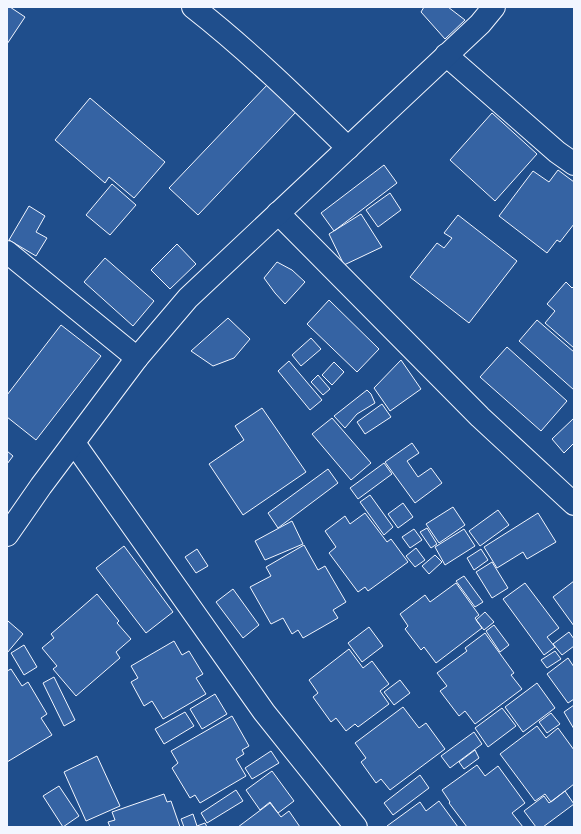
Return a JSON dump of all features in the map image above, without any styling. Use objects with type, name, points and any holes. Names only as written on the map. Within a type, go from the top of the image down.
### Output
[{"type":"street","points":[[193,7],[211,20],[292,93],[348,148]]},
{"type":"street","points":[[7,535],[41,486],[137,358],[188,298],[480,24],[494,7]]},
{"type":"street","points":[[446,55],[556,152],[574,164]]},
{"type":"street","points":[[278,213],[480,417],[574,504]]},
{"type":"street","points":[[7,252],[137,358]]},
{"type":"street","points":[[74,443],[264,712],[356,827]]},
{"type":"building","points":[[7,7],[10,7],[25,17],[7,44]]},
{"type":"building","points":[[424,7],[448,7],[465,20],[445,39],[421,12]]},
{"type":"building","points":[[268,84],[296,112],[198,215],[169,188]]},
{"type":"building","points":[[90,98],[165,162],[134,198],[109,177],[105,183],[55,140]]},
{"type":"building","points":[[492,113],[537,154],[495,201],[450,160]]},
{"type":"building","points":[[384,165],[397,183],[334,231],[321,213]]},
{"type":"building","points":[[558,170],[574,182],[574,224],[560,242],[557,240],[547,253],[499,216],[533,171],[549,182]]},
{"type":"building","points":[[112,184],[136,205],[110,235],[86,215]]},
{"type":"building","points":[[390,193],[401,210],[378,227],[366,210]]},
{"type":"building","points":[[29,206],[45,216],[36,232],[47,238],[36,256],[9,240]]},
{"type":"building","points":[[361,214],[382,247],[344,265],[329,234]]},
{"type":"building","points":[[458,215],[517,261],[469,323],[410,277],[437,243],[444,248],[452,238],[444,233]]},
{"type":"building","points":[[177,244],[196,264],[170,289],[151,270]]},
{"type":"building","points":[[105,258],[154,301],[133,326],[84,282]]},
{"type":"building","points":[[277,262],[292,270],[305,282],[285,304],[264,278]]},
{"type":"building","points":[[566,282],[572,288],[574,286],[574,348],[545,323],[555,311],[547,304]]},
{"type":"building","points":[[329,300],[379,349],[357,372],[307,324]]},
{"type":"building","points":[[228,318],[250,339],[234,358],[213,366],[191,351]]},
{"type":"building","points":[[537,320],[574,352],[574,390],[519,341]]},
{"type":"building","points":[[61,325],[101,356],[36,440],[7,417],[7,395]]},
{"type":"building","points":[[311,338],[321,349],[301,366],[292,355]]},
{"type":"building","points":[[507,347],[567,401],[541,431],[480,377]]},
{"type":"building","points":[[401,360],[421,389],[390,411],[374,388]]},
{"type":"building","points":[[289,361],[322,400],[310,410],[278,371]]},
{"type":"building","points":[[334,362],[344,372],[332,385],[322,375]]},
{"type":"building","points":[[318,375],[330,389],[323,395],[311,382]]},
{"type":"building","points":[[367,390],[371,394],[375,403],[357,414],[345,428],[334,416]]},
{"type":"building","points":[[382,404],[391,417],[365,434],[357,422]]},
{"type":"building","points":[[262,408],[306,472],[243,515],[209,464],[244,440],[235,426]]},
{"type":"building","points":[[332,418],[371,463],[351,480],[312,434]]},
{"type":"building","points":[[574,418],[574,443],[564,453],[552,439]]},
{"type":"building","points":[[412,443],[419,453],[407,461],[418,477],[431,468],[442,483],[415,503],[385,462]]},
{"type":"building","points":[[7,451],[13,456],[7,464]]},
{"type":"building","points":[[384,463],[392,474],[358,499],[350,488]]},
{"type":"building","points":[[328,469],[338,483],[278,528],[268,513]]},
{"type":"building","points":[[370,495],[393,527],[384,535],[360,502]]},
{"type":"building","points":[[403,503],[413,517],[398,528],[388,514]]},
{"type":"building","points":[[453,507],[465,525],[439,543],[426,524]]},
{"type":"building","points":[[498,510],[509,525],[480,546],[469,531]]},
{"type":"building","points":[[365,513],[387,542],[391,539],[408,562],[368,591],[365,587],[358,592],[329,553],[336,547],[325,531],[345,516],[350,524]]},
{"type":"building","points":[[538,513],[556,542],[527,559],[523,552],[497,568],[484,547]]},
{"type":"building","points":[[292,521],[303,544],[265,560],[255,541]]},
{"type":"building","points":[[427,528],[437,544],[431,548],[420,532]]},
{"type":"building","points":[[414,529],[422,540],[410,548],[402,537]]},
{"type":"building","points":[[464,529],[475,546],[445,565],[435,547]]},
{"type":"building","points":[[304,545],[318,570],[325,566],[346,602],[333,610],[338,618],[303,638],[298,630],[292,634],[283,618],[271,624],[250,587],[271,576],[266,567]]},
{"type":"building","points":[[124,546],[173,612],[146,633],[96,568]]},
{"type":"building","points":[[416,548],[425,560],[415,567],[406,556]]},
{"type":"building","points":[[197,549],[208,566],[196,573],[185,557]]},
{"type":"building","points":[[481,549],[488,560],[474,570],[467,558]]},
{"type":"building","points":[[435,555],[442,562],[429,574],[422,566]]},
{"type":"building","points":[[492,562],[508,588],[492,598],[476,572]]},
{"type":"building","points":[[464,576],[483,602],[475,607],[456,581]]},
{"type":"building","points":[[574,581],[574,626],[553,597]]},
{"type":"building","points":[[456,583],[479,615],[475,618],[482,628],[436,663],[424,647],[421,650],[405,629],[408,626],[400,614],[425,595],[430,602]]},
{"type":"building","points":[[525,583],[559,628],[547,637],[555,647],[544,655],[503,599]]},
{"type":"building","points":[[233,589],[259,625],[243,638],[216,602]]},
{"type":"building","points":[[97,594],[119,621],[117,623],[131,639],[116,652],[120,658],[76,696],[53,669],[57,666],[42,648],[54,638],[51,634]]},
{"type":"building","points":[[485,612],[494,622],[484,630],[476,620]]},
{"type":"building","points":[[8,621],[23,634],[7,653],[7,623]]},
{"type":"building","points":[[494,625],[509,645],[500,652],[486,631]]},
{"type":"building","points":[[369,627],[383,646],[362,662],[348,643]]},
{"type":"building","points":[[569,632],[574,639],[574,646],[562,655],[553,644]]},
{"type":"building","points":[[485,633],[514,673],[511,675],[522,689],[475,724],[465,711],[459,716],[440,691],[447,686],[437,673],[467,651],[465,648]]},
{"type":"building","points":[[174,641],[182,655],[189,651],[203,674],[196,678],[206,694],[163,719],[152,701],[144,706],[131,682],[138,678],[131,666]]},
{"type":"building","points":[[24,645],[37,667],[24,675],[11,653]]},
{"type":"building","points":[[349,649],[363,668],[372,661],[389,684],[380,691],[389,704],[358,727],[355,724],[346,731],[336,718],[331,722],[313,697],[318,693],[309,680]]},
{"type":"building","points":[[555,651],[561,659],[547,668],[541,660]]},
{"type":"building","points":[[568,658],[574,667],[574,699],[568,703],[547,674]]},
{"type":"building","points":[[11,669],[22,686],[28,682],[47,714],[41,718],[52,735],[7,762],[7,671]]},
{"type":"building","points":[[54,677],[75,720],[64,726],[43,683]]},
{"type":"building","points":[[400,680],[410,693],[394,705],[384,692]]},
{"type":"building","points":[[537,683],[555,708],[523,732],[505,707]]},
{"type":"building","points":[[215,694],[227,714],[202,729],[190,709]]},
{"type":"building","points":[[574,705],[574,729],[564,712]]},
{"type":"building","points":[[403,707],[419,728],[426,723],[445,749],[390,790],[381,779],[376,783],[361,762],[366,758],[355,743]]},
{"type":"building","points":[[502,708],[516,726],[488,747],[475,728]]},
{"type":"building","points":[[185,712],[194,726],[164,744],[155,729]]},
{"type":"building","points":[[551,713],[560,724],[547,733],[539,722]]},
{"type":"building","points":[[232,716],[249,746],[242,750],[244,754],[236,759],[246,776],[200,803],[195,795],[190,798],[172,768],[178,763],[171,751]]},
{"type":"building","points":[[537,726],[546,738],[558,728],[574,750],[574,784],[551,802],[545,794],[535,801],[500,754]]},
{"type":"building","points":[[474,732],[482,744],[450,768],[441,756]]},
{"type":"building","points":[[475,750],[479,758],[464,769],[459,762]]},
{"type":"building","points":[[271,751],[279,763],[252,779],[245,768]]},
{"type":"building","points":[[97,756],[120,806],[86,821],[64,772]]},
{"type":"building","points":[[477,765],[485,776],[498,766],[525,803],[512,813],[523,827],[467,827],[449,803],[450,802],[442,790]]},
{"type":"building","points":[[272,771],[294,801],[278,813],[270,802],[260,810],[246,790]]},
{"type":"building","points":[[420,775],[429,788],[393,815],[384,803]]},
{"type":"building","points":[[59,786],[79,816],[63,827],[43,796]]},
{"type":"building","points":[[236,790],[243,801],[207,823],[201,813]]},
{"type":"building","points":[[565,791],[574,804],[543,827],[536,827],[524,811],[544,796],[549,803]]},
{"type":"building","points":[[164,794],[167,802],[171,801],[180,827],[110,827],[108,822],[115,820],[112,812]]},
{"type":"building","points":[[439,801],[458,827],[387,826],[420,802],[426,811]]},
{"type":"building","points":[[270,803],[281,817],[289,811],[300,827],[238,827]]},
{"type":"building","points":[[193,814],[197,826],[205,823],[207,827],[184,827],[181,819]]}]
